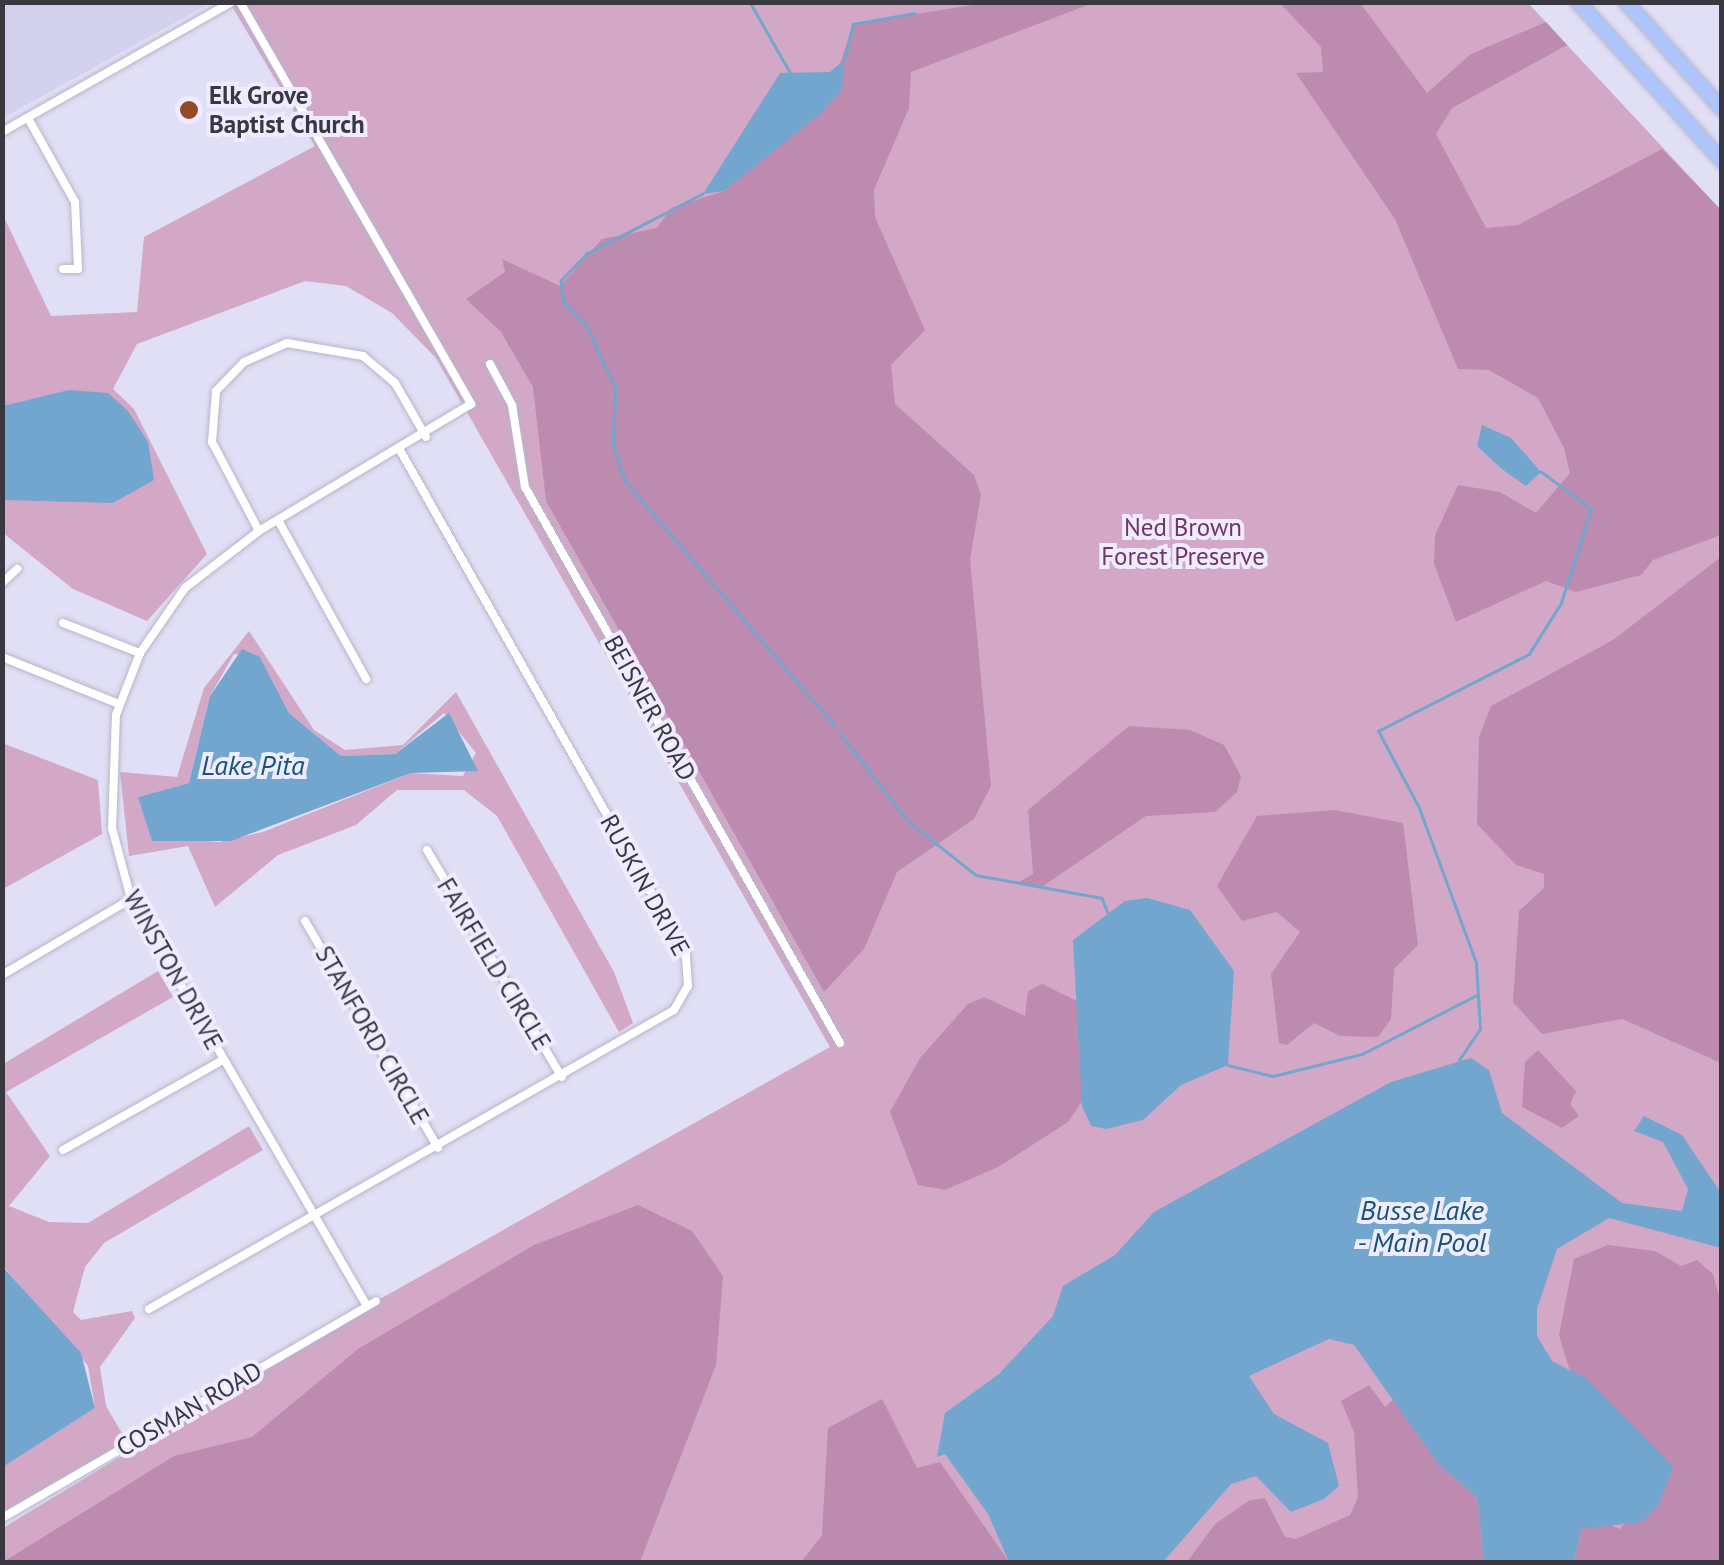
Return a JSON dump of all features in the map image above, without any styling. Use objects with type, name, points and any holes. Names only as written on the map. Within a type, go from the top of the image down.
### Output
[{"type":"highway","points":[[1578,2],[1722,161]]},
{"type":"highway","points":[[1626,2],[1722,109]]},
{"type":"street","points":[[2,132],[232,2]]},
{"type":"street","name":"WINSTON DRIVE","points":[[240,2],[470,396],[466,414],[259,531],[185,588],[140,653],[120,704],[109,786],[132,899],[367,1306]]},
{"type":"street","points":[[28,118],[75,202],[78,269],[63,269]]},
{"type":"street","points":[[259,531],[212,442],[216,391],[244,362],[286,343],[362,356],[395,383],[426,438]]},
{"type":"street","name":"BEISNER ROAD","points":[[490,364],[512,405],[525,487],[840,1043]]},
{"type":"street","name":"RUSKIN DRIVE","points":[[149,1309],[316,1221],[674,1010],[690,970],[400,452]]},
{"type":"street","points":[[278,520],[366,679]]},
{"type":"street","points":[[2,583],[16,569]]},
{"type":"street","points":[[63,623],[140,653]]},
{"type":"street","points":[[2,657],[120,704]]},
{"type":"street","name":"FAIRFIELD CIRCLE","points":[[427,850],[562,1077]]},
{"type":"street","points":[[2,974],[132,899]]},
{"type":"street","name":"STANFORD CIRCLE","points":[[306,922],[438,1148]]},
{"type":"street","points":[[64,1150],[223,1060]]},
{"type":"street","name":"COSMAN ROAD","points":[[2,1518],[376,1300]]},
{"type":"shaded area","points":[[3,2],[210,2],[210,3],[3,118]]},
{"type":"shaded area","points":[[985,3],[1093,3],[911,72],[909,108],[874,190],[875,217],[925,330],[891,365],[895,404],[974,475],[981,495],[970,559],[991,786],[974,819],[897,872],[864,949],[824,992],[546,501],[533,387],[501,332],[466,299],[505,272],[502,259],[560,286],[602,239],[657,228],[671,208],[724,191],[828,102],[853,24]]},
{"type":"shaded area","points":[[1280,3],[1360,3],[1427,93],[1471,54],[1546,22],[1567,45],[1452,108],[1436,134],[1486,228],[1518,225],[1662,149],[1721,210],[1721,535],[1653,560],[1641,575],[1576,592],[1546,581],[1456,622],[1434,564],[1435,535],[1458,485],[1500,492],[1536,513],[1570,473],[1564,448],[1538,398],[1489,370],[1458,369],[1395,219],[1296,73],[1323,72],[1321,47]]},
{"type":"shaded area","points":[[1721,557],[1721,1063],[1622,1019],[1542,1034],[1513,1002],[1519,911],[1544,888],[1544,874],[1516,865],[1477,824],[1479,737],[1491,706],[1613,640]]},
{"type":"shaded area","points":[[1129,726],[1190,730],[1224,745],[1241,776],[1237,792],[1215,812],[1146,816],[1043,886],[1017,883],[1033,874],[1028,810]]},
{"type":"shaded area","points":[[1335,810],[1403,823],[1418,945],[1394,969],[1391,1019],[1378,1037],[1340,1036],[1314,1023],[1287,1045],[1279,1043],[1271,974],[1300,932],[1277,912],[1242,921],[1217,886],[1257,816]]},
{"type":"shaded area","points":[[1042,984],[1079,1002],[1083,1100],[1068,1122],[998,1167],[945,1190],[918,1185],[890,1112],[920,1058],[968,1004],[984,997],[1025,1016],[1028,991]]},
{"type":"shaded area","points":[[1538,1050],[1576,1091],[1570,1104],[1579,1116],[1562,1128],[1522,1107],[1525,1062]]},
{"type":"shaded area","points":[[638,1205],[692,1231],[723,1276],[716,1365],[640,1562],[3,1562],[174,1456],[252,1437],[358,1349],[534,1245]]},
{"type":"shaded area","points":[[1608,1245],[1655,1251],[1681,1266],[1697,1260],[1713,1274],[1722,1308],[1721,1562],[1574,1562],[1581,1529],[1600,1521],[1620,1529],[1672,1467],[1570,1371],[1559,1335],[1574,1259]]},
{"type":"shaded area","points":[[1369,1385],[1385,1407],[1398,1395],[1439,1465],[1477,1497],[1484,1562],[1187,1562],[1215,1524],[1250,1500],[1265,1498],[1285,1537],[1296,1539],[1350,1515],[1358,1497],[1354,1432],[1341,1401]]},
{"type":"shaded area","points":[[882,1399],[917,1468],[940,1462],[1009,1562],[801,1562],[822,1535],[828,1428]]},
{"type":"green space","name":"Ned Brown Forest Preserve","points":[[230,3],[1528,3],[1721,210],[1721,1562],[3,1562],[3,1528],[380,1299],[830,1047],[436,358],[392,313],[346,286],[305,281],[137,344],[113,389],[134,409],[207,554],[147,621],[73,589],[3,533],[2,213],[51,316],[137,312],[144,237],[315,146]]},
{"type":"green space","points":[[249,631],[314,730],[345,750],[403,745],[456,692],[614,972],[633,1023],[619,1032],[497,816],[464,790],[397,790],[356,825],[278,855],[215,907],[188,846],[129,856],[120,772],[177,777],[204,688]],"holes":[[[234,654],[260,657],[289,713],[341,756],[395,754],[444,713],[476,753],[463,776],[411,773],[263,832],[219,842],[174,838],[138,797],[189,783],[210,696]]]},
{"type":"green space","points":[[2,743],[98,780],[102,834],[3,889]]},
{"type":"green space","points":[[158,971],[173,997],[6,1092],[50,1156],[9,1206],[49,1222],[88,1223],[249,1126],[263,1150],[104,1243],[85,1267],[73,1312],[81,1320],[132,1311],[135,1318],[100,1367],[106,1406],[129,1445],[3,1518],[3,1467],[95,1408],[88,1366],[3,1266],[3,1064]]},
{"type":"water","points":[[844,60],[842,89],[820,114],[724,191],[703,194],[780,73],[830,72]]},
{"type":"water","points":[[69,390],[108,393],[128,411],[148,442],[154,480],[113,503],[3,500],[3,406]]},
{"type":"water","points":[[1482,425],[1511,438],[1541,472],[1526,486],[1503,470],[1477,446]]},
{"type":"water","name":"Lake Pita","points":[[242,649],[260,657],[289,713],[341,756],[395,754],[449,713],[478,771],[411,773],[231,841],[152,841],[138,797],[189,783],[210,696]]},
{"type":"water","points":[[1147,898],[1190,910],[1234,971],[1228,1065],[1181,1085],[1143,1120],[1106,1129],[1091,1126],[1082,1106],[1073,940],[1125,901]]},
{"type":"water","name":"Busse Lake - Main Pool","points":[[1471,1058],[1489,1070],[1502,1113],[1622,1203],[1682,1211],[1688,1189],[1663,1142],[1634,1131],[1644,1116],[1682,1135],[1721,1193],[1721,1248],[1609,1218],[1557,1249],[1537,1309],[1537,1336],[1552,1361],[1587,1379],[1673,1467],[1659,1504],[1642,1522],[1581,1529],[1574,1562],[1484,1562],[1477,1497],[1439,1465],[1354,1345],[1329,1339],[1249,1376],[1274,1414],[1328,1443],[1339,1486],[1324,1499],[1291,1512],[1256,1476],[1231,1484],[1163,1562],[1009,1562],[988,1514],[945,1454],[937,1457],[945,1413],[999,1374],[1053,1316],[1063,1286],[1115,1255],[1154,1212],[1391,1082]]},
{"type":"water","points":[[2,1266],[81,1353],[95,1408],[3,1467]]},
{"type":"waterway","points":[[750,2],[790,72]]},
{"type":"waterway","points":[[844,60],[853,24],[914,13]]},
{"type":"waterway","points":[[703,194],[587,254],[561,281],[564,303],[586,324],[616,389],[613,444],[626,482],[834,725]]},
{"type":"waterway","points":[[1459,1060],[1480,1029],[1476,963],[1419,808],[1378,731],[1529,654],[1561,603],[1591,509],[1541,472]]},
{"type":"waterway","points":[[840,733],[908,821],[976,875],[1102,898],[1108,913]]},
{"type":"waterway","points":[[1228,1065],[1273,1076],[1362,1054],[1477,995]]},
{"type":"place","name":"Elk Grove Baptist Church","points":[[189,110]]}]
